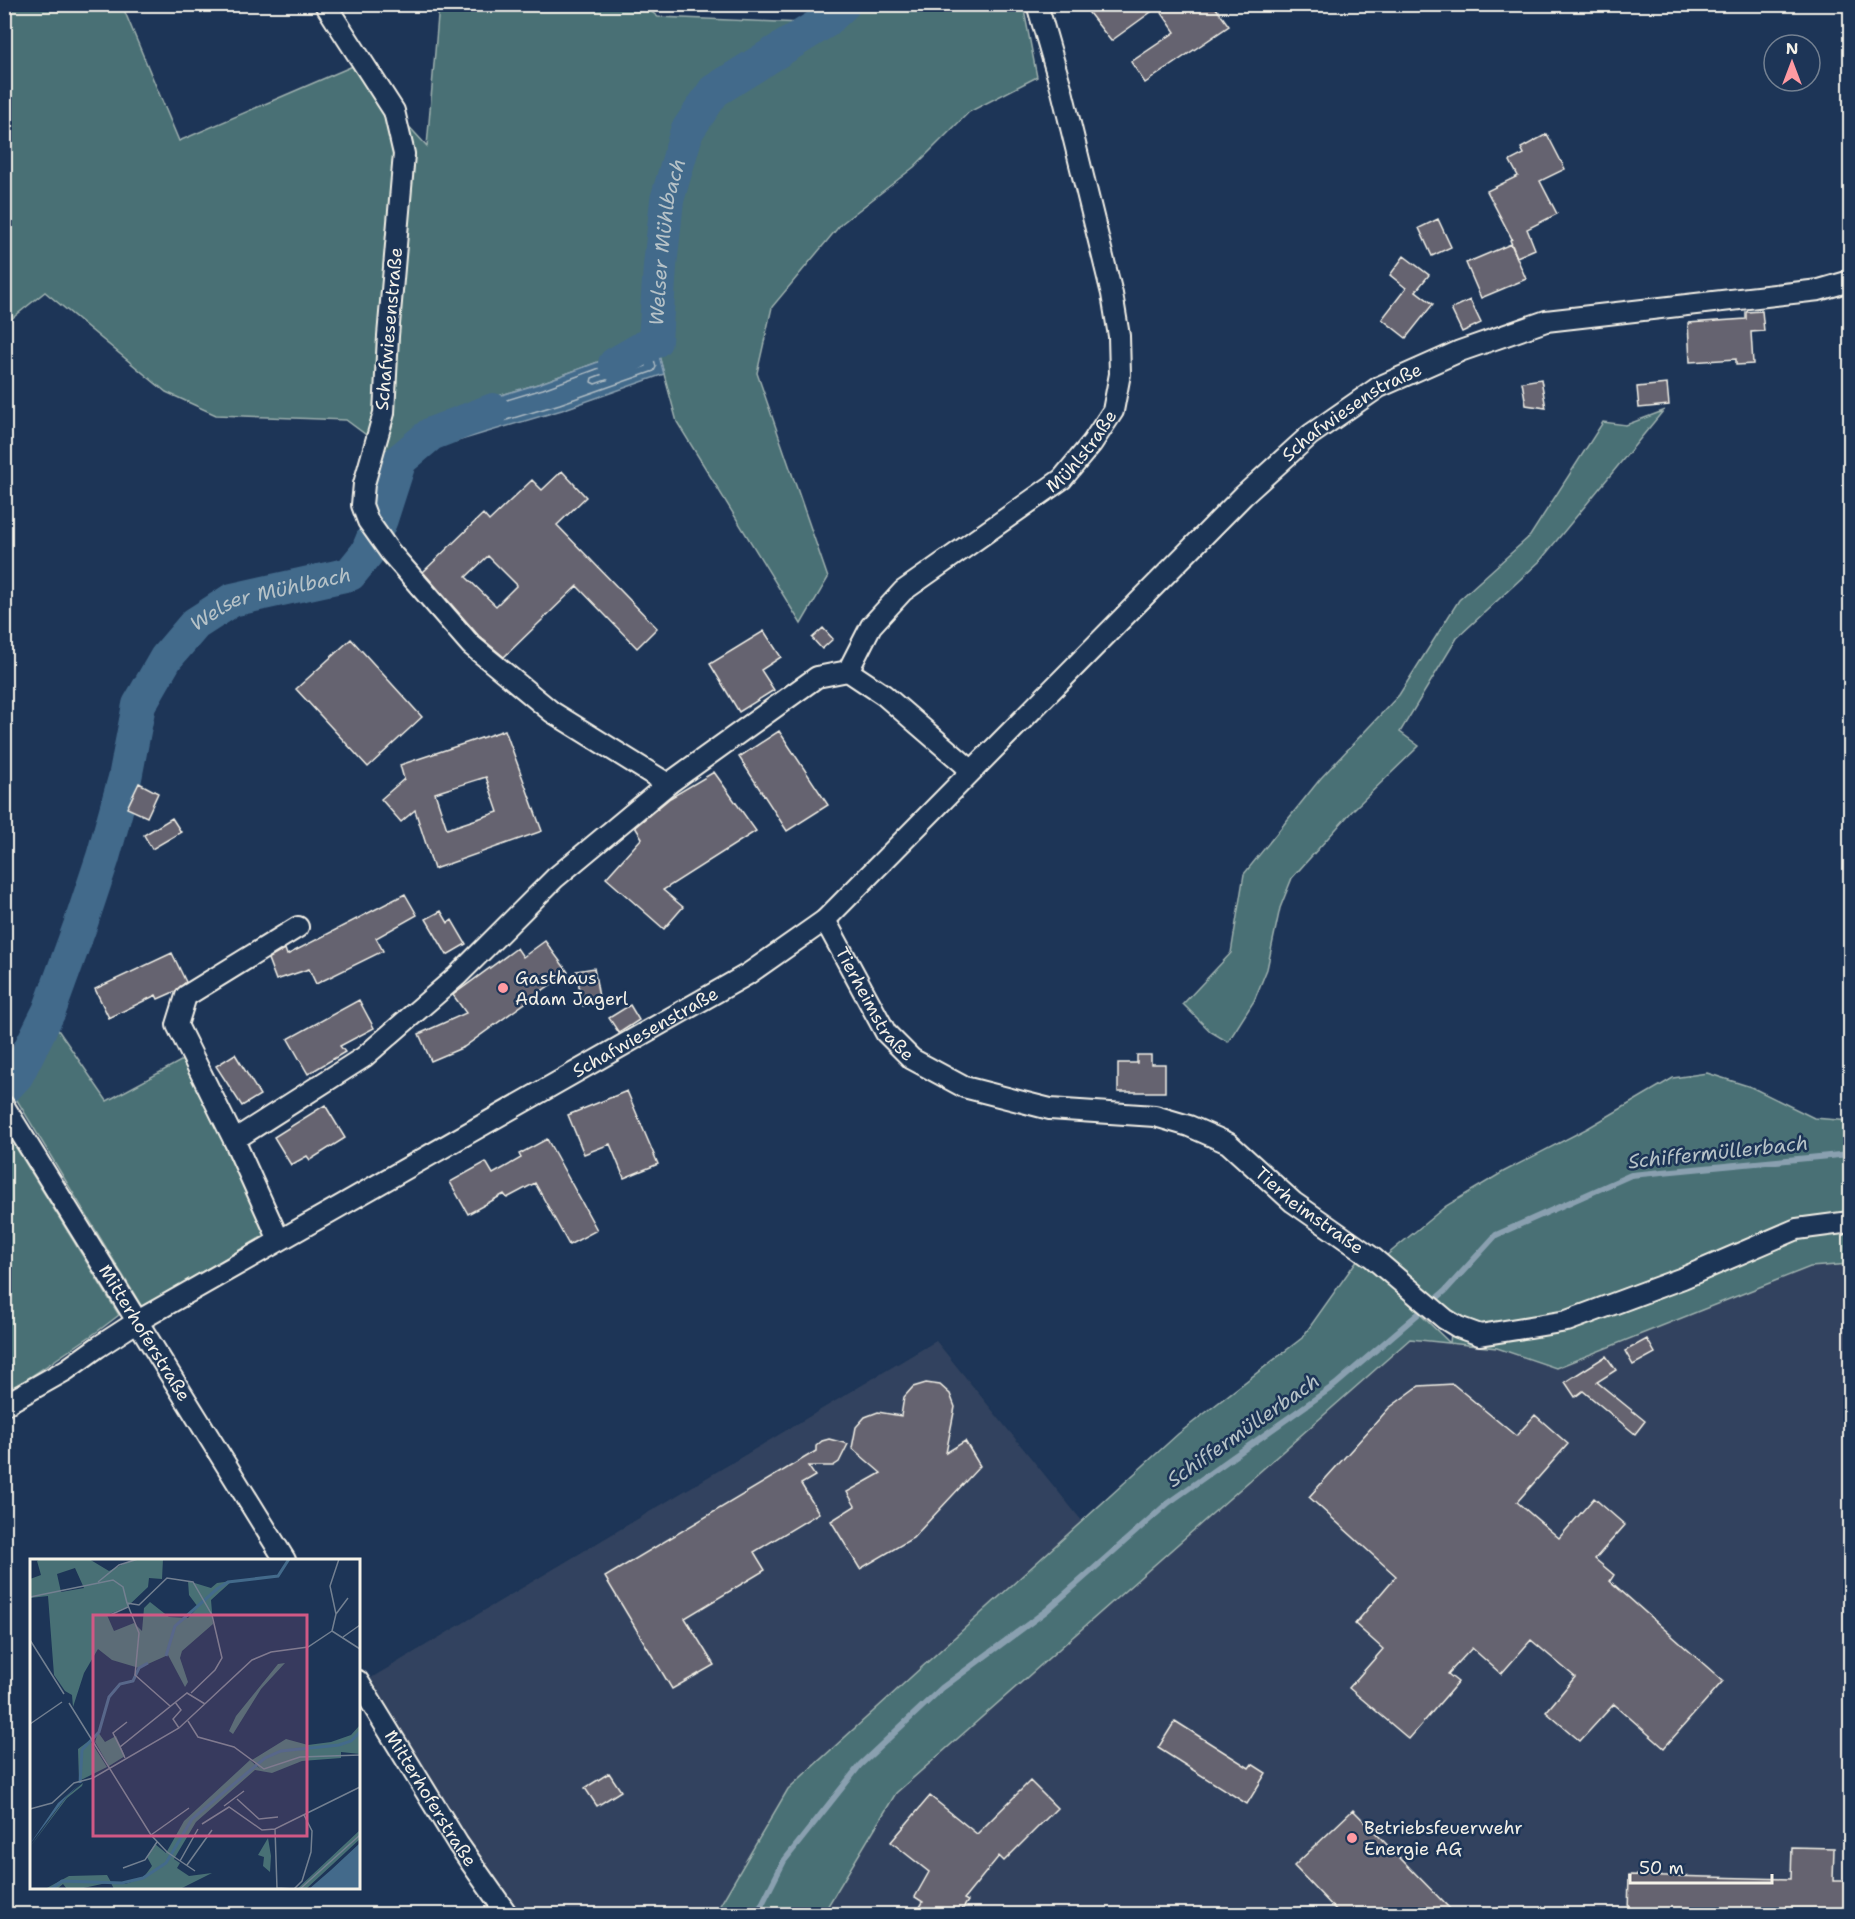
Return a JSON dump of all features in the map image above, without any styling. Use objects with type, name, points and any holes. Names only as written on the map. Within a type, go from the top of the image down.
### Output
[{"type":"street","name":"Schafwiesenstraße","points":[[325,4],[394,111],[404,154],[388,336],[384,412],[364,483],[362,505],[368,521],[390,552],[471,645],[552,712],[668,784]]},
{"type":"street","name":"Mühlstraße","points":[[848,671],[871,626],[903,591],[1062,479],[1092,443],[1113,411],[1120,374],[1119,336],[1112,294],[1062,91],[1037,4]]},
{"type":"street","name":"Schafwiesenstraße","points":[[4,1405],[66,1370],[138,1321],[748,974],[825,920],[1243,496],[1310,435],[1378,387],[1460,351],[1546,321],[1819,290],[1851,281]]},
{"type":"street","points":[[234,1140],[364,1057],[457,976],[555,878],[668,784],[817,677],[848,671],[884,695],[971,770]]},
{"type":"street","name":"Tierheimstraße","points":[[825,920],[886,1033],[912,1059],[964,1087],[1050,1109],[1155,1116],[1189,1126],[1228,1143],[1293,1203],[1373,1258],[1445,1319],[1458,1327],[1480,1335],[1566,1321],[1683,1278],[1797,1229],[1851,1222]]},
{"type":"street","points":[[279,1240],[234,1140],[177,1024],[186,996],[298,927]]},
{"type":"street","name":"Mitterhoferstraße","points":[[8,1112],[284,1559]]},
{"type":"street","name":"Mitterhoferstraße","points":[[360,1684],[458,1844],[507,1914]]},
{"type":"shaded area","points":[[1850,1264],[1850,1914],[823,1914],[896,1793],[1410,1339],[1497,1348],[1556,1368],[1810,1267]]},
{"type":"shaded area","points":[[936,1341],[1082,1521],[788,1789],[715,1914],[520,1914],[479,1859],[371,1678]]},
{"type":"green space","points":[[5,5],[122,5],[179,141],[353,66],[427,146],[439,5],[643,5],[658,17],[828,24],[846,5],[1023,5],[1037,77],[969,112],[914,167],[841,224],[772,307],[757,373],[828,578],[801,624],[677,422],[655,341],[541,383],[443,413],[400,460],[346,420],[216,415],[166,392],[45,292],[5,324]]},
{"type":"green space","points":[[1663,411],[1539,562],[1457,638],[1400,732],[1419,746],[1354,809],[1292,878],[1280,908],[1267,969],[1254,1001],[1228,1042],[1211,1032],[1183,1004],[1231,953],[1244,874],[1321,778],[1399,695],[1459,600],[1530,536],[1603,422],[1626,425]]},
{"type":"green space","points":[[45,1011],[107,1101],[201,1050],[282,1225],[142,1307],[15,1097]]},
{"type":"green space","points":[[1707,1073],[1751,1087],[1814,1118],[1850,1121],[1850,1264],[1810,1267],[1556,1368],[1497,1348],[1410,1339],[896,1793],[823,1914],[715,1914],[788,1789],[1178,1434],[1302,1338],[1360,1256],[1450,1343],[1452,1320],[1381,1260],[1446,1206],[1503,1172],[1588,1128],[1673,1078]]},
{"type":"green space","points":[[4,1128],[119,1315],[5,1394]]},
{"type":"water","points":[[655,341],[664,374],[562,410],[454,442],[443,413],[541,383]]},
{"type":"building","points":[[1082,4],[1213,4],[1229,26],[1145,83],[1131,62],[1175,32],[1158,7],[1111,41]]},
{"type":"building","points":[[1547,134],[1565,169],[1540,181],[1557,214],[1527,229],[1535,249],[1517,257],[1510,240],[1512,239],[1487,191],[1518,176],[1510,161],[1524,154],[1521,148]]},
{"type":"building","points":[[1438,219],[1451,247],[1432,256],[1419,228]]},
{"type":"building","points":[[1511,244],[1526,279],[1481,298],[1466,263]]},
{"type":"building","points":[[1404,256],[1429,275],[1416,291],[1433,304],[1406,338],[1382,319],[1406,288],[1390,275]]},
{"type":"building","points":[[1470,300],[1481,323],[1462,332],[1451,309]]},
{"type":"building","points":[[1762,311],[1764,331],[1751,332],[1753,364],[1736,365],[1736,359],[1690,362],[1688,323],[1746,319],[1746,312]]},
{"type":"building","points":[[1541,379],[1546,408],[1526,405],[1522,382]]},
{"type":"building","points":[[1667,384],[1669,405],[1639,408],[1637,387]]},
{"type":"building","points":[[562,471],[586,497],[557,525],[657,628],[637,648],[577,586],[504,657],[479,636],[423,572],[483,514],[489,521],[532,480],[542,490]],"holes":[[[488,556],[517,585],[496,606],[466,577]]]},
{"type":"building","points":[[823,628],[833,639],[822,649],[812,638]]},
{"type":"building","points":[[764,631],[781,657],[761,670],[774,690],[739,712],[710,664]]},
{"type":"building","points":[[351,639],[422,717],[368,767],[296,689]]},
{"type":"building","points":[[505,730],[542,831],[434,869],[415,810],[401,822],[381,799],[404,779],[400,765]],"holes":[[[486,777],[498,812],[447,829],[435,793]]]},
{"type":"building","points":[[779,731],[828,805],[787,831],[739,757]]},
{"type":"building","points":[[714,772],[756,831],[663,890],[683,907],[664,929],[606,878],[642,838],[635,827],[670,798]]},
{"type":"building","points":[[139,783],[158,793],[147,817],[127,808]]},
{"type":"building","points":[[172,818],[181,832],[152,849],[144,835]]},
{"type":"building","points":[[405,894],[417,915],[376,938],[383,951],[316,984],[309,969],[276,980],[268,959],[285,949],[287,955]]},
{"type":"building","points":[[441,911],[448,923],[452,920],[466,944],[447,955],[426,919]]},
{"type":"building","name":"Gasthaus Adam Jagerl","points":[[545,941],[568,972],[464,1047],[431,1061],[419,1034],[466,1013],[453,995],[517,948],[523,957]]},
{"type":"building","points":[[172,953],[186,982],[176,991],[158,999],[156,995],[109,1018],[95,989]]},
{"type":"building","points":[[594,968],[600,1003],[583,1006],[576,971]]},
{"type":"building","points":[[359,1000],[374,1028],[340,1046],[345,1052],[308,1074],[288,1039]]},
{"type":"building","points":[[630,1005],[639,1020],[619,1033],[609,1018]]},
{"type":"building","points":[[235,1054],[260,1095],[242,1106],[216,1066]]},
{"type":"building","points":[[1137,1055],[1151,1055],[1151,1064],[1165,1064],[1165,1092],[1118,1092],[1118,1063],[1137,1063]]},
{"type":"building","points":[[627,1091],[658,1164],[624,1178],[610,1144],[584,1154],[568,1115]]},
{"type":"building","points":[[325,1105],[345,1138],[310,1160],[307,1156],[291,1165],[274,1137]]},
{"type":"building","points":[[547,1139],[597,1230],[569,1245],[535,1183],[507,1198],[504,1194],[468,1214],[450,1182],[486,1162],[493,1174],[521,1158],[519,1154]]},
{"type":"building","points":[[1647,1339],[1655,1353],[1633,1365],[1625,1351]]},
{"type":"building","points":[[1606,1356],[1616,1370],[1597,1382],[1645,1421],[1635,1434],[1583,1391],[1575,1397],[1565,1382]]},
{"type":"building","points":[[926,1383],[940,1385],[950,1394],[955,1407],[946,1453],[965,1441],[980,1466],[913,1538],[860,1569],[831,1521],[855,1506],[847,1492],[881,1473],[852,1448],[856,1427],[865,1417],[878,1412],[901,1416],[904,1397],[913,1387]]},
{"type":"building","points":[[1453,1384],[1516,1436],[1535,1415],[1568,1444],[1517,1502],[1559,1538],[1594,1498],[1625,1525],[1595,1559],[1614,1575],[1610,1581],[1723,1681],[1664,1748],[1614,1704],[1580,1741],[1546,1712],[1575,1677],[1531,1640],[1501,1674],[1472,1648],[1448,1674],[1458,1682],[1409,1739],[1349,1688],[1383,1649],[1355,1624],[1396,1576],[1309,1497],[1389,1408],[1419,1386]]},
{"type":"building","points":[[829,1439],[848,1444],[839,1462],[833,1466],[808,1466],[815,1476],[801,1484],[819,1513],[754,1552],[765,1570],[685,1618],[714,1665],[672,1689],[605,1577],[816,1451],[816,1446]]},
{"type":"building","points":[[1175,1721],[1249,1768],[1252,1764],[1266,1773],[1247,1804],[1158,1748]]},
{"type":"building","points":[[609,1773],[621,1791],[597,1806],[585,1788]]},
{"type":"building","points":[[1030,1781],[1057,1808],[1004,1861],[999,1856],[964,1899],[968,1901],[959,1914],[916,1914],[923,1902],[915,1897],[929,1872],[891,1842],[930,1796],[977,1834]]},
{"type":"building","name":"Betriebsfeuerwehr Energie AG","points":[[1353,1810],[1455,1914],[1340,1914],[1294,1866]]},
{"type":"building","points":[[1792,1847],[1834,1848],[1833,1881],[1851,1881],[1851,1914],[1628,1914],[1629,1875],[1791,1879]]},
{"type":"waterway","name":"Welser Mühlbach","points":[[615,364],[655,341],[667,200],[687,131],[714,91],[826,21],[844,4]]},
{"type":"waterway","name":"Welser Mühlbach","points":[[4,1089],[17,1075],[49,1011],[103,857],[125,778],[139,705],[166,658],[195,624],[232,600],[350,574],[367,553],[381,519],[400,460],[431,434],[493,410]]},
{"type":"waterway","name":"Schiffermüllerbach","points":[[757,1914],[784,1861],[860,1765],[942,1688],[1046,1611],[1168,1503],[1335,1385],[1445,1291],[1496,1235],[1631,1175],[1850,1154]]},
{"type":"place","name":"Gasthaus Adam Jagerl","points":[[503,988]]},
{"type":"place","name":"Betriebsfeuerwehr Energie AG","points":[[1352,1838]]}]
